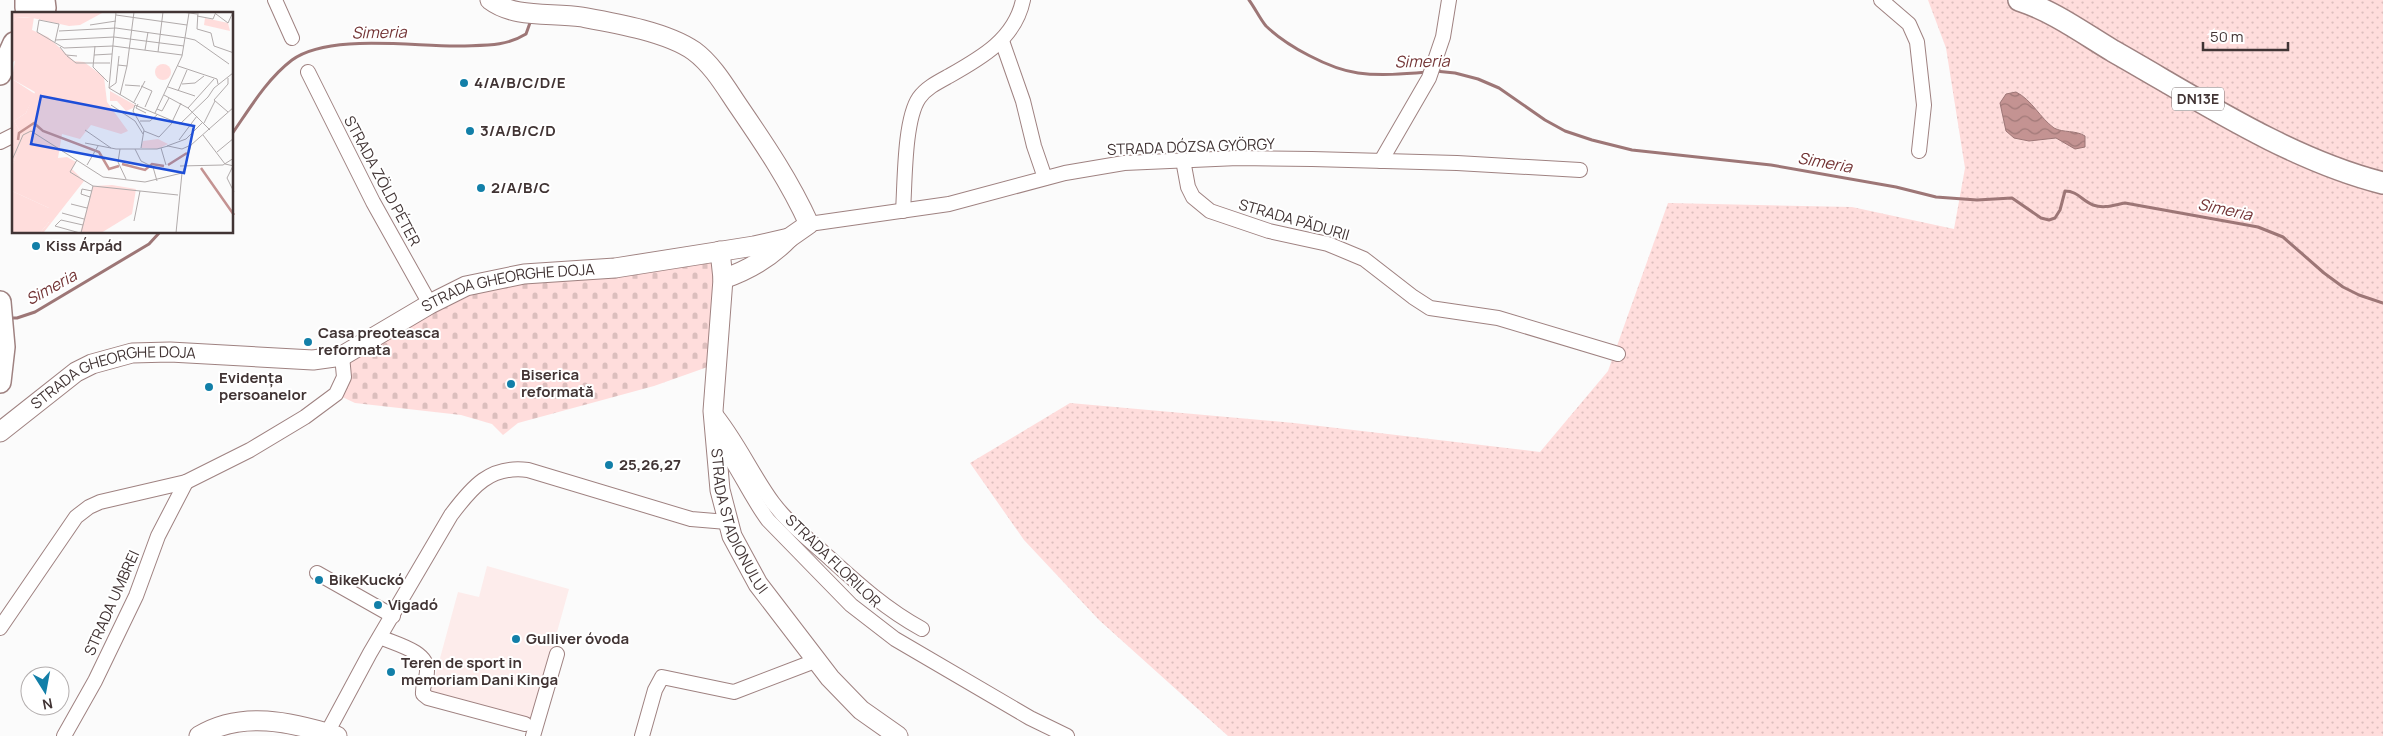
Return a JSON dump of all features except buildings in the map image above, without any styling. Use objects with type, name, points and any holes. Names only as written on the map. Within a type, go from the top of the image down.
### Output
[{"type":"main road","name":"DN13E","points":[[2020,0],[2057,17],[2211,107],[2288,147],[2338,169],[2383,183]]},
{"type":"main road","points":[[0,74],[12,47]]},
{"type":"main road","points":[[0,303],[3,327],[0,382]]},
{"type":"street","points":[[275,0],[292,38]]},
{"type":"street","points":[[490,0],[499,6],[522,11],[573,15],[612,23],[670,40],[693,51],[716,73],[780,167],[809,224]]},
{"type":"street","points":[[904,211],[910,120],[918,99],[936,84],[980,59],[1002,41],[1015,21],[1023,0]]},
{"type":"street","points":[[1381,161],[1431,72],[1443,37],[1449,0]]},
{"type":"street","points":[[1881,0],[1909,24],[1917,42],[1924,106],[1919,151]]},
{"type":"street","points":[[1002,41],[1023,101],[1034,146],[1045,178]]},
{"type":"street","name":"STRADA ZÖLD PÉTER","points":[[308,72],[373,202],[430,304]]},
{"type":"street","points":[[0,142],[12,137]]},
{"type":"street","name":"STRADA DÓZSA GYÖRGY","points":[[809,224],[949,204],[1065,173],[1124,163],[1238,158],[1381,161],[1580,170]]},
{"type":"street","name":"STRADA PĂDURII","points":[[1182,160],[1188,187],[1193,197],[1210,211],[1269,231],[1328,244],[1364,258],[1430,308],[1498,318],[1618,354]]},
{"type":"street","name":"STRADA GHEORGHE DOJA","points":[[0,432],[76,372],[92,364],[132,353],[170,352],[313,360],[342,356],[430,304],[466,286],[502,277],[615,268],[720,251],[789,238],[809,224]]},
{"type":"street","points":[[723,278],[757,265],[775,253],[789,238]]},
{"type":"street","name":"STRADA STADIONULUI","points":[[720,251],[723,278],[713,411],[720,490],[727,522],[741,555],[758,584],[815,660],[846,697],[898,736]]},
{"type":"street","points":[[0,628],[76,517],[89,506],[114,498],[186,482],[264,442],[305,418],[336,394],[344,377],[342,356]]},
{"type":"street","name":"STRADA FLORILOR","points":[[713,411],[734,437],[762,486],[789,522],[870,595],[897,616],[922,628]]},
{"type":"street","name":"STRADA FLORILOR","points":[[714,436],[733,461],[756,505],[768,520],[851,606],[895,639],[1030,718],[1067,736]]},
{"type":"street","points":[[199,736],[226,723],[252,720],[278,722],[332,734],[380,637],[451,515],[478,484],[502,469],[528,470],[691,519],[727,522]]},
{"type":"street","name":"STRADA UMBREI","points":[[64,736],[94,681],[136,596],[158,536],[186,482]]},
{"type":"street","points":[[317,573],[393,616]]},
{"type":"street","points":[[380,637],[421,656],[426,663],[428,672],[423,689],[423,694],[428,698],[525,724]]},
{"type":"street","points":[[533,736],[558,654]]},
{"type":"street","points":[[642,736],[655,690],[662,677],[734,692],[815,660]]},
{"type":"shaded area","points":[[487,566],[569,589],[532,722],[430,695],[458,592],[479,597]]},
{"type":"green space","points":[[1928,0],[2383,0],[2383,736],[1228,736],[1099,620],[1024,540],[970,463],[1070,403],[1294,423],[1540,452],[1608,371],[1668,203],[1852,207],[1954,229],[1965,168],[1946,48]]},
{"type":"green space","points":[[720,251],[716,364],[654,386],[518,423],[503,435],[492,424],[461,415],[355,403],[336,394],[342,356],[453,291]]},
{"type":"water","points":[[2016,92],[2022,95],[2054,128],[2085,136],[2085,147],[2075,149],[2056,138],[2029,141],[2014,138],[2006,131],[2000,103],[2006,94]]},
{"type":"waterway","name":"Simeria","points":[[1249,0],[1266,26],[1275,34],[1309,56],[1334,67],[1358,73],[1375,74],[1427,72]]},
{"type":"waterway","name":"Simeria","points":[[234,131],[259,94],[275,76],[292,60],[308,52],[350,44],[460,46],[502,43],[526,34],[531,20]]},
{"type":"waterway","name":"Simeria","points":[[1435,71],[1455,73],[1478,79],[1499,88],[1545,120],[1565,131],[1632,150],[1771,165],[1896,187],[1936,197],[1977,200],[2012,198],[2041,218],[2049,220],[2055,218],[2060,210],[2065,191],[2069,191],[2077,194],[2089,203],[2101,207],[2125,203],[2258,227],[2283,237],[2343,287],[2383,303]]},
{"type":"waterway","name":"Simeria","points":[[8,318],[17,318],[35,312],[149,244],[158,234]]},
{"type":"place","name":"4/A/B/C/D/E","points":[[464,83]]},
{"type":"place","name":"3/A/B/C/D","points":[[470,131]]},
{"type":"place","name":"2/A/B/C","points":[[481,188]]},
{"type":"place","name":"Kiss Árpád","points":[[36,246]]},
{"type":"place","name":"Casa preoteasca reformata","points":[[308,342]]},
{"type":"place","name":"Biserica reformată","points":[[511,384]]},
{"type":"place","name":"Evidența persoanelor","points":[[209,387]]},
{"type":"place","name":"25,26,27","points":[[609,465]]},
{"type":"place","name":"BikeKuckó","points":[[319,580]]},
{"type":"place","name":"Vigadó","points":[[378,605]]},
{"type":"place","name":"Gulliver óvoda","points":[[516,639]]},
{"type":"place","name":"Teren de sport in memoriam Dani Kinga","points":[[391,672]]}]
